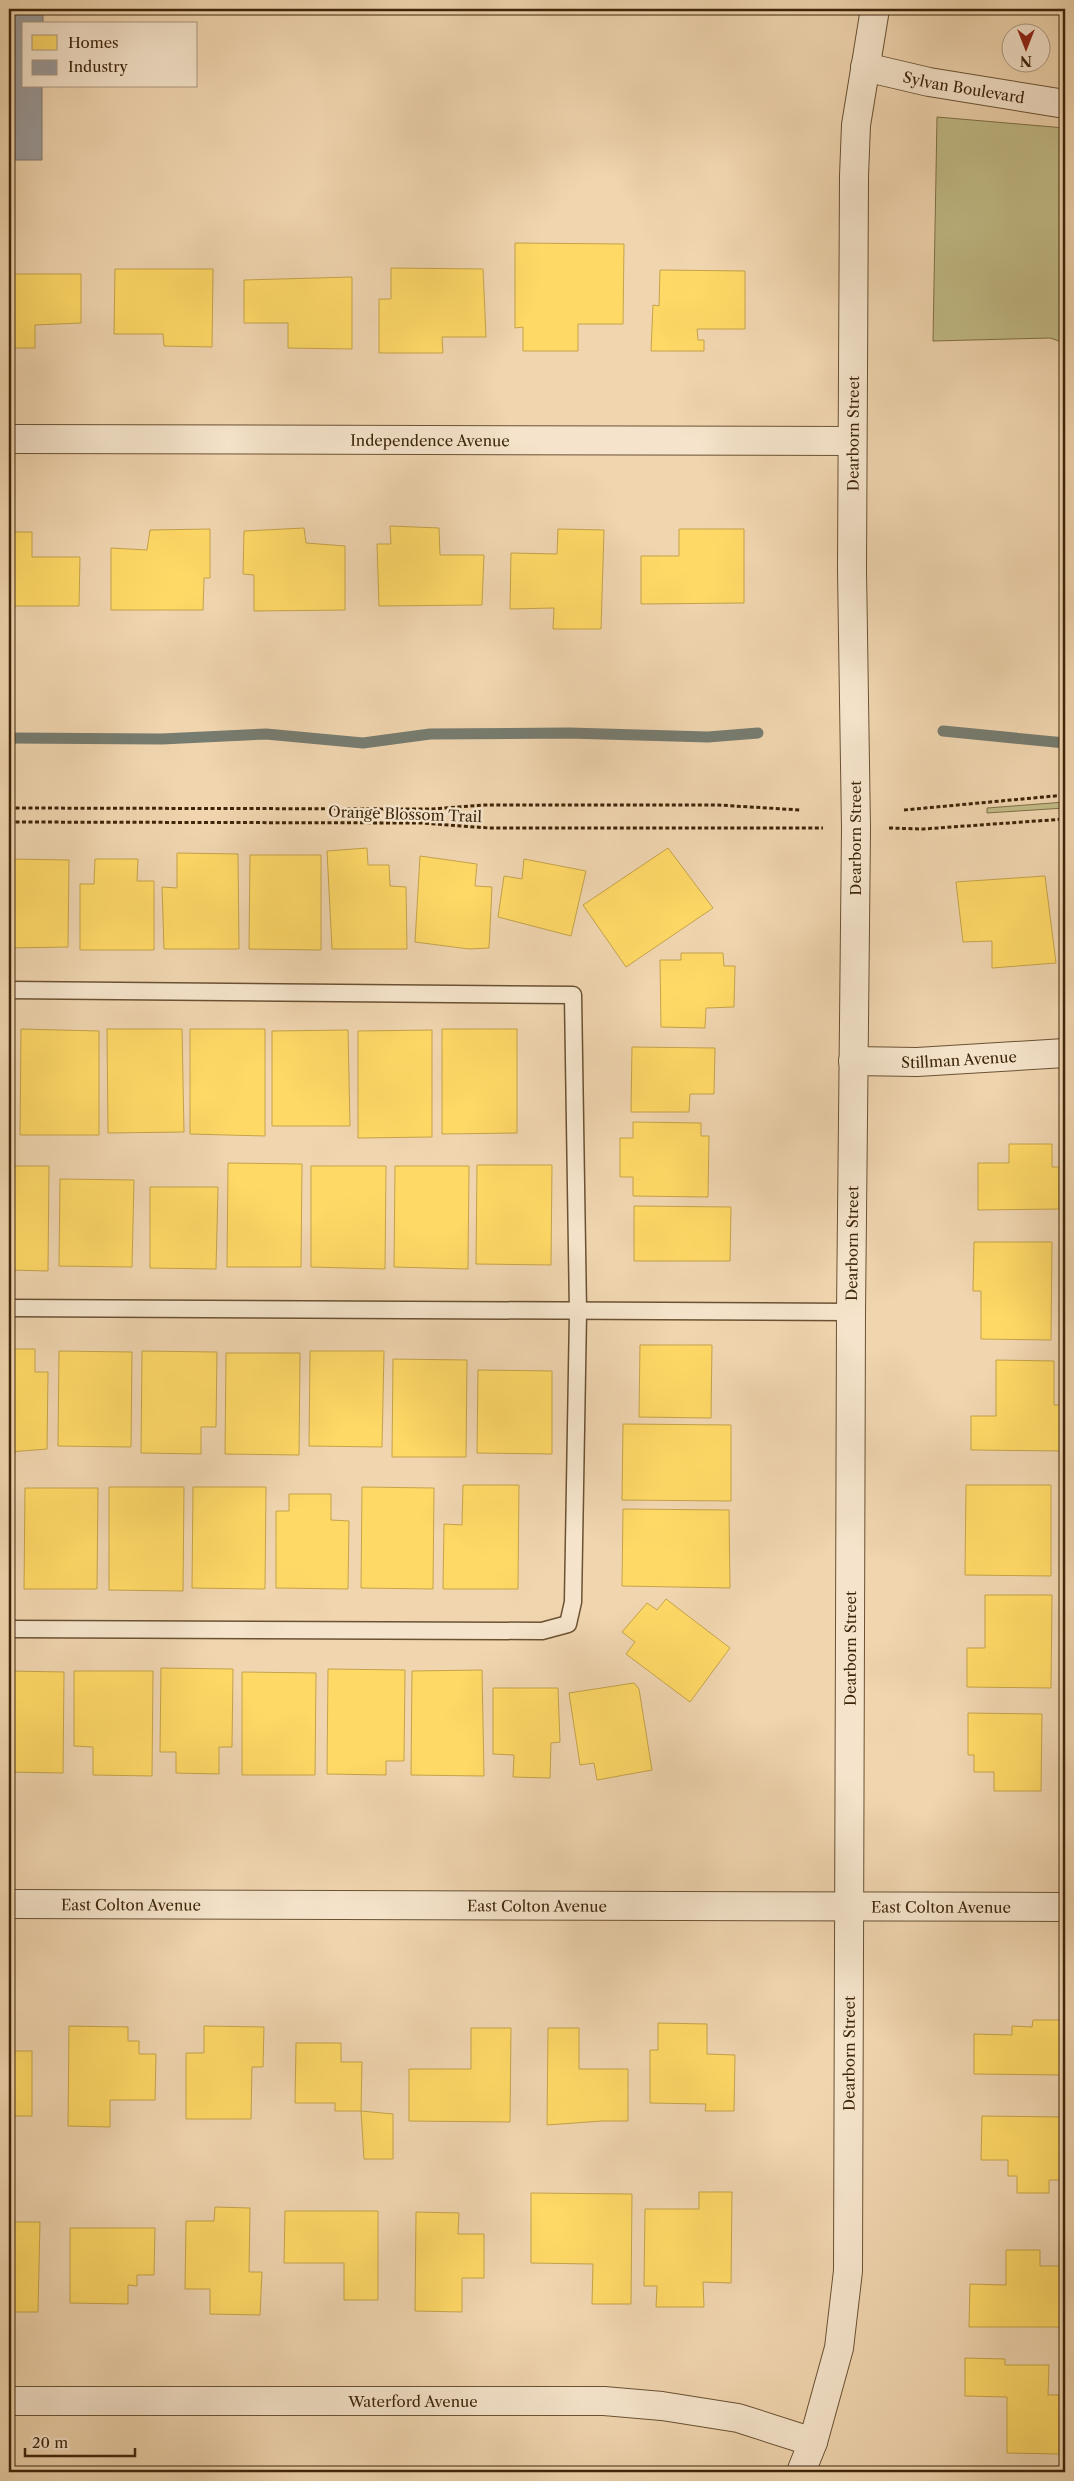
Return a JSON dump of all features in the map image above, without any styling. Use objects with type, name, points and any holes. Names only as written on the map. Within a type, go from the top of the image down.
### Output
[{"type":"street","name":"Dearborn Street","points":[[801,2472],[813,2442],[839,2348],[848,2271],[851,1312],[856,829],[852,570],[854,176],[856,126],[875,9]]},
{"type":"street","name":"Sylvan Boulevard","points":[[865,67],[929,82],[1065,104]]},
{"type":"street","name":"Independence Avenue","points":[[9,439],[852,441]]},
{"type":"street","name":"Stillman Avenue","points":[[853,1061],[917,1062],[1065,1053]]},
{"type":"street","name":"East Colton Avenue","points":[[9,1904],[1065,1907]]},
{"type":"street","name":"Waterford Avenue","points":[[9,2401],[604,2401],[662,2406],[738,2418],[813,2442]]},
{"type":"lane","points":[[9,990],[573,995],[578,1312],[573,1602],[568,1624],[542,1631],[9,1630]]},
{"type":"lane","points":[[9,1308],[851,1312]]},
{"type":"path","points":[[904,810],[1065,795]]},
{"type":"path","points":[[9,808],[432,809],[484,805],[718,805],[800,810]]},
{"type":"path","points":[[905,828],[1065,819]]},
{"type":"path","name":"Orange Blossom Trail","points":[[9,822],[421,823],[489,828],[800,827]]},
{"type":"shaded area","points":[[937,117],[1065,128],[1065,343],[1050,338],[933,341]]},
{"type":"shaded area","points":[[1065,802],[1065,808],[987,813],[987,808]]},
{"type":"building: Homes","points":[[515,243],[624,244],[623,324],[578,324],[578,351],[523,351],[523,327],[515,328]]},
{"type":"building: Homes","points":[[9,247],[14,247],[14,274],[81,274],[81,323],[35,325],[35,348],[9,348]]},
{"type":"building: Homes","points":[[391,268],[483,269],[486,337],[442,337],[443,353],[379,353],[379,299],[391,299]]},
{"type":"building: Homes","points":[[115,269],[213,269],[212,347],[164,346],[163,334],[114,334]]},
{"type":"building: Homes","points":[[660,270],[745,271],[745,329],[697,329],[698,340],[704,340],[704,351],[651,351],[653,305],[659,306]]},
{"type":"building: Homes","points":[[352,277],[352,349],[288,348],[288,323],[244,323],[244,280]]},
{"type":"building: Homes","points":[[390,526],[439,528],[440,555],[484,555],[482,605],[379,606],[377,544],[391,544]]},
{"type":"building: Homes","points":[[304,528],[306,543],[345,546],[345,610],[254,611],[254,575],[243,574],[244,531]]},
{"type":"building: Homes","points":[[210,529],[210,578],[204,578],[203,610],[111,610],[111,548],[147,550],[150,530]]},
{"type":"building: Homes","points":[[558,529],[604,530],[601,629],[553,629],[554,608],[510,609],[511,553],[557,554]]},
{"type":"building: Homes","points":[[679,529],[744,529],[744,603],[641,604],[641,556],[679,556]]},
{"type":"building: Homes","points":[[9,532],[32,532],[32,557],[80,557],[79,606],[9,606]]},
{"type":"building: Homes","points":[[367,848],[368,865],[389,865],[390,886],[406,887],[407,949],[332,949],[327,851]]},
{"type":"building: Homes","points":[[668,848],[713,908],[626,967],[583,905]]},
{"type":"building: Homes","points":[[177,853],[238,854],[239,949],[164,949],[162,887],[177,888]]},
{"type":"building: Homes","points":[[250,855],[321,855],[321,950],[249,949]]},
{"type":"building: Homes","points":[[420,856],[477,864],[475,886],[492,887],[489,948],[469,949],[415,942]]},
{"type":"building: Homes","points":[[9,859],[69,860],[68,947],[9,948]]},
{"type":"building: Homes","points":[[95,859],[138,859],[137,881],[154,881],[154,950],[80,950],[80,884],[94,884]]},
{"type":"building: Homes","points":[[524,859],[586,871],[571,936],[498,917],[504,876],[522,879]]},
{"type":"building: Homes","points":[[1045,876],[1056,963],[992,968],[992,941],[963,942],[956,882]]},
{"type":"building: Homes","points":[[681,953],[723,953],[724,966],[735,966],[734,1007],[706,1008],[705,1028],[661,1027],[660,960],[681,960]]},
{"type":"building: Homes","points":[[21,1029],[99,1031],[99,1135],[20,1135]]},
{"type":"building: Homes","points":[[107,1029],[182,1029],[184,1132],[108,1133]]},
{"type":"building: Homes","points":[[190,1029],[265,1029],[265,1136],[190,1134]]},
{"type":"building: Homes","points":[[442,1029],[517,1029],[517,1133],[442,1134]]},
{"type":"building: Homes","points":[[9,1030],[13,1030],[12,1133],[9,1133]]},
{"type":"building: Homes","points":[[348,1030],[350,1126],[272,1126],[272,1031]]},
{"type":"building: Homes","points":[[432,1030],[432,1137],[358,1138],[358,1031]]},
{"type":"building: Homes","points":[[632,1047],[715,1048],[714,1094],[690,1094],[689,1112],[631,1112]]},
{"type":"building: Homes","points":[[633,1122],[701,1123],[701,1136],[709,1136],[708,1197],[633,1196],[633,1177],[620,1177],[620,1138],[633,1138]]},
{"type":"building: Homes","points":[[1009,1144],[1052,1144],[1052,1167],[1059,1167],[1059,1209],[978,1210],[978,1163],[1009,1163]]},
{"type":"building: Homes","points":[[228,1163],[302,1164],[301,1267],[227,1267]]},
{"type":"building: Homes","points":[[477,1165],[552,1165],[551,1265],[476,1264]]},
{"type":"building: Homes","points":[[9,1166],[49,1166],[48,1271],[9,1270]]},
{"type":"building: Homes","points":[[311,1166],[386,1166],[385,1269],[311,1267]]},
{"type":"building: Homes","points":[[395,1166],[469,1166],[468,1269],[394,1267]]},
{"type":"building: Homes","points":[[60,1179],[134,1180],[132,1267],[59,1266]]},
{"type":"building: Homes","points":[[150,1187],[218,1187],[216,1269],[150,1268]]},
{"type":"building: Homes","points":[[634,1206],[731,1207],[730,1261],[634,1261]]},
{"type":"building: Homes","points":[[974,1242],[1052,1242],[1051,1340],[981,1339],[981,1291],[973,1291]]},
{"type":"building: Homes","points":[[640,1345],[712,1345],[711,1418],[639,1417]]},
{"type":"building: Homes","points":[[9,1349],[35,1349],[35,1372],[48,1372],[47,1449],[9,1452]]},
{"type":"building: Homes","points":[[59,1351],[132,1352],[131,1447],[58,1446]]},
{"type":"building: Homes","points":[[142,1351],[217,1352],[216,1427],[201,1427],[201,1454],[141,1453]]},
{"type":"building: Homes","points":[[310,1351],[384,1351],[382,1447],[309,1446]]},
{"type":"building: Homes","points":[[226,1353],[300,1353],[299,1455],[225,1454]]},
{"type":"building: Homes","points":[[393,1359],[467,1360],[466,1457],[392,1457]]},
{"type":"building: Homes","points":[[996,1360],[1054,1361],[1054,1405],[1065,1405],[1065,1451],[971,1450],[971,1416],[996,1416]]},
{"type":"building: Homes","points":[[478,1370],[552,1371],[552,1454],[477,1453]]},
{"type":"building: Homes","points":[[623,1424],[731,1425],[731,1501],[622,1500]]},
{"type":"building: Homes","points":[[463,1485],[519,1485],[518,1589],[443,1589],[444,1524],[462,1525]]},
{"type":"building: Homes","points":[[966,1485],[1051,1485],[1051,1576],[965,1575]]},
{"type":"building: Homes","points":[[109,1487],[184,1487],[183,1591],[109,1590]]},
{"type":"building: Homes","points":[[193,1487],[266,1487],[265,1589],[192,1588]]},
{"type":"building: Homes","points":[[362,1487],[434,1488],[433,1589],[361,1588]]},
{"type":"building: Homes","points":[[25,1488],[98,1488],[97,1589],[24,1589]]},
{"type":"building: Homes","points":[[9,1490],[14,1490],[14,1588],[9,1588]]},
{"type":"building: Homes","points":[[289,1494],[331,1494],[331,1520],[349,1521],[348,1589],[276,1588],[276,1511],[289,1511]]},
{"type":"building: Homes","points":[[623,1509],[729,1510],[730,1588],[622,1586]]},
{"type":"building: Homes","points":[[985,1595],[1052,1595],[1051,1688],[967,1687],[967,1648],[985,1648]]},
{"type":"building: Homes","points":[[666,1599],[730,1648],[690,1702],[626,1654],[635,1642],[622,1632],[647,1603],[657,1610]]},
{"type":"building: Homes","points":[[161,1668],[233,1669],[232,1747],[219,1747],[219,1774],[176,1773],[176,1752],[160,1752]]},
{"type":"building: Homes","points":[[328,1669],[405,1670],[404,1761],[386,1761],[386,1775],[327,1774]]},
{"type":"building: Homes","points":[[482,1670],[484,1776],[411,1775],[412,1671]]},
{"type":"building: Homes","points":[[9,1671],[64,1672],[63,1773],[9,1772]]},
{"type":"building: Homes","points":[[74,1671],[153,1671],[152,1776],[93,1775],[93,1747],[74,1746]]},
{"type":"building: Homes","points":[[242,1672],[316,1673],[315,1775],[242,1775]]},
{"type":"building: Homes","points":[[634,1683],[639,1689],[652,1770],[597,1780],[594,1763],[580,1765],[569,1693]]},
{"type":"building: Homes","points":[[493,1688],[558,1688],[560,1742],[551,1743],[550,1778],[513,1777],[514,1755],[493,1754]]},
{"type":"building: Homes","points":[[968,1713],[1042,1714],[1041,1791],[994,1791],[994,1772],[974,1772],[974,1755],[968,1755]]},
{"type":"building: Homes","points":[[1033,2020],[1065,2020],[1065,2075],[974,2074],[974,2034],[1012,2035],[1012,2026],[1032,2027]]},
{"type":"building: Homes","points":[[658,2023],[707,2024],[707,2054],[735,2055],[734,2111],[705,2111],[706,2104],[650,2103],[650,2050],[658,2050]]},
{"type":"building: Homes","points":[[69,2026],[128,2027],[128,2041],[139,2041],[139,2054],[156,2054],[155,2100],[110,2100],[110,2127],[68,2126]]},
{"type":"building: Homes","points":[[204,2026],[264,2027],[263,2067],[252,2067],[251,2119],[186,2119],[186,2053],[204,2053]]},
{"type":"building: Homes","points":[[471,2028],[511,2028],[510,2122],[409,2121],[409,2069],[471,2069]]},
{"type":"building: Homes","points":[[548,2028],[579,2028],[579,2069],[628,2069],[628,2121],[547,2125]]},
{"type":"building: Homes","points":[[296,2043],[341,2043],[341,2062],[362,2062],[361,2111],[335,2111],[335,2103],[295,2103]]},
{"type":"building: Homes","points":[[9,2051],[32,2051],[32,2116],[9,2116]]},
{"type":"building: Homes","points":[[361,2111],[393,2114],[393,2159],[364,2159]]},
{"type":"building: Homes","points":[[982,2116],[1065,2117],[1065,2180],[1049,2180],[1049,2193],[1017,2193],[1017,2176],[1008,2176],[1008,2160],[981,2160]]},
{"type":"building: Homes","points":[[699,2192],[732,2192],[731,2283],[703,2282],[704,2307],[656,2307],[657,2286],[644,2286],[645,2209],[699,2209]]},
{"type":"building: Homes","points":[[531,2193],[632,2194],[631,2304],[592,2304],[593,2264],[531,2263]]},
{"type":"building: Homes","points":[[215,2207],[250,2208],[249,2272],[262,2272],[260,2315],[210,2314],[210,2289],[185,2289],[186,2221],[214,2221]]},
{"type":"building: Homes","points":[[285,2211],[378,2211],[378,2300],[344,2300],[344,2263],[284,2263]]},
{"type":"building: Homes","points":[[416,2212],[459,2213],[458,2234],[484,2234],[484,2278],[462,2278],[462,2312],[415,2311]]},
{"type":"building: Homes","points":[[9,2222],[40,2222],[38,2312],[9,2312]]},
{"type":"building: Homes","points":[[70,2228],[155,2228],[154,2275],[137,2275],[137,2286],[128,2285],[128,2304],[70,2303]]},
{"type":"building: Homes","points":[[1006,2250],[1040,2250],[1040,2266],[1060,2266],[1060,2327],[969,2327],[970,2284],[1006,2285]]},
{"type":"building: Homes","points":[[965,2358],[1005,2359],[1005,2365],[1049,2365],[1048,2395],[1059,2395],[1059,2454],[1007,2453],[1007,2397],[965,2396]]},
{"type":"building: Industry","points":[[9,9],[43,9],[43,22],[22,22],[22,88],[42,88],[42,160],[9,160]]},
{"type":"waterway","points":[[943,731],[1065,743]]},
{"type":"waterway","points":[[9,738],[162,739],[266,734],[363,743],[430,734],[569,733],[708,737],[758,733]]}]
